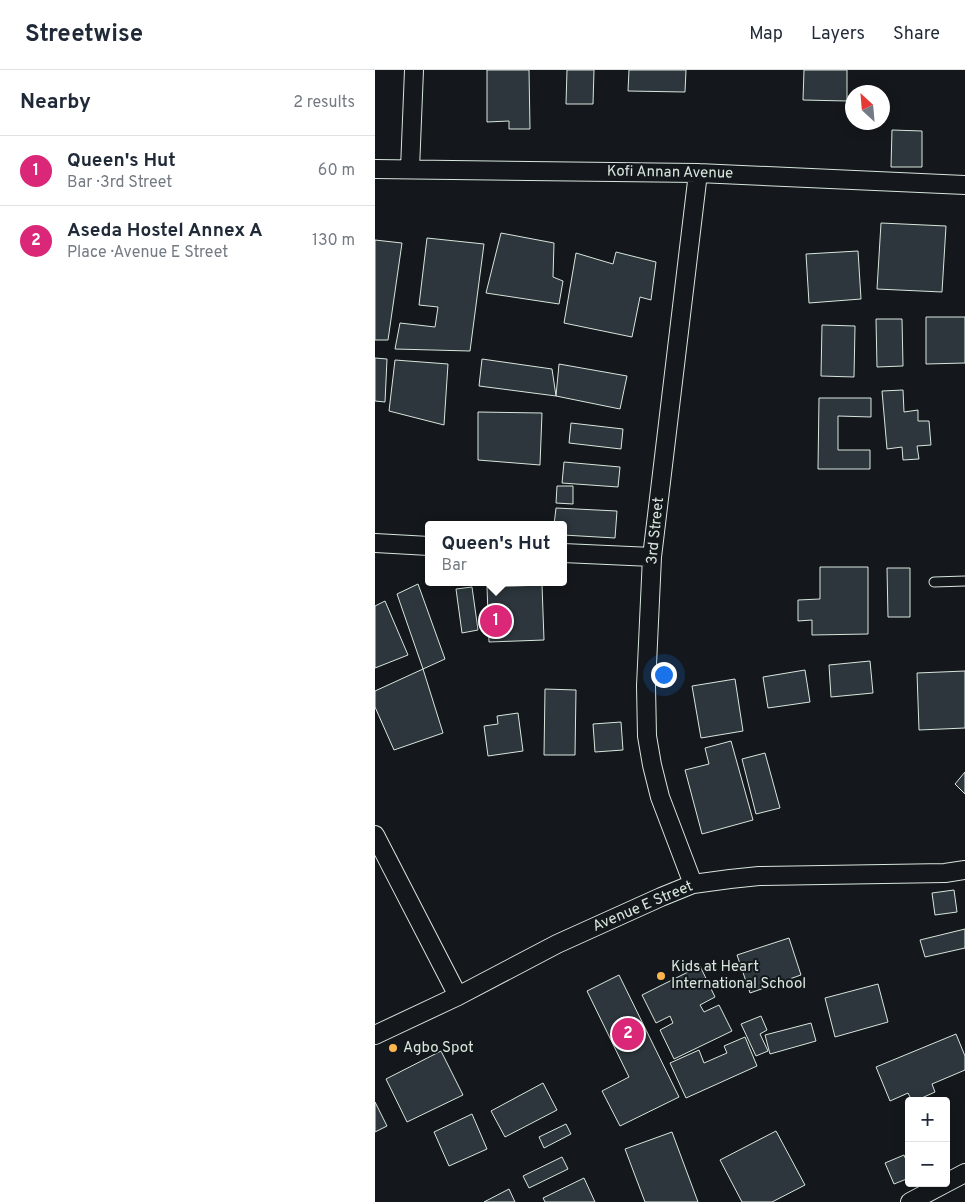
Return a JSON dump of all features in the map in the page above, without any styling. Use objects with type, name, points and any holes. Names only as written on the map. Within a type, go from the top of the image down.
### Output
[{"type":"street","points":[[410,169],[414,70]]},
{"type":"street","name":"Kofi Annan Avenue","points":[[375,169],[698,173],[965,185]]},
{"type":"street","name":"3rd Street","points":[[693,884],[660,797],[652,765],[647,736],[646,686],[652,557],[698,173]]},
{"type":"street","points":[[375,543],[425,546]]},
{"type":"street","points":[[567,553],[652,557]]},
{"type":"street","points":[[375,836],[458,996]]},
{"type":"street","name":"Avenue E Street","points":[[375,1035],[458,996],[557,944],[693,884],[759,876],[945,873],[965,870]]},
{"type":"street","points":[[945,873],[965,882]]},
{"type":"street","points":[[950,1181],[965,1173]]},
{"type":"street","points":[[910,1202],[938,1187]]},
{"type":"lane","points":[[934,582],[965,581]]},
{"type":"building","points":[[487,70],[529,70],[530,129],[509,129],[509,121],[487,122]]},
{"type":"building","points":[[567,70],[594,70],[593,104],[566,104]]},
{"type":"building","points":[[629,70],[686,70],[685,92],[628,91]]},
{"type":"building","points":[[804,70],[847,70],[845,101],[803,100]]},
{"type":"building","points":[[892,130],[922,131],[922,167],[891,167]]},
{"type":"building","points":[[881,223],[946,226],[942,292],[877,289]]},
{"type":"building","points":[[501,233],[554,243],[553,277],[563,281],[559,304],[486,293]]},
{"type":"building","points":[[427,238],[484,244],[470,351],[395,349],[400,323],[435,327],[438,307],[419,305]]},
{"type":"building","points":[[375,240],[402,243],[388,340],[375,340]]},
{"type":"building","points":[[858,251],[861,299],[809,303],[806,254]]},
{"type":"building","points":[[616,252],[656,262],[651,300],[640,297],[632,337],[564,323],[576,253],[613,264]]},
{"type":"building","points":[[926,317],[965,317],[965,363],[926,364]]},
{"type":"building","points":[[876,319],[902,319],[903,366],[877,367]]},
{"type":"building","points":[[822,325],[855,326],[854,377],[821,376]]},
{"type":"building","points":[[375,358],[387,359],[385,402],[375,401]]},
{"type":"building","points":[[482,359],[552,369],[556,396],[479,386]]},
{"type":"building","points":[[395,360],[448,364],[444,425],[389,411]]},
{"type":"building","points":[[559,364],[627,376],[620,409],[556,396]]},
{"type":"building","points":[[903,390],[904,412],[918,410],[918,421],[929,421],[931,445],[917,446],[919,459],[903,460],[902,447],[887,449],[882,391]]},
{"type":"building","points":[[819,398],[871,398],[871,417],[838,416],[838,450],[870,450],[870,469],[818,469]]},
{"type":"building","points":[[478,412],[542,413],[540,465],[478,460]]},
{"type":"building","points":[[571,423],[623,429],[621,449],[569,443]]},
{"type":"building","points":[[564,462],[620,467],[618,487],[562,483]]},
{"type":"building","points":[[557,486],[573,486],[573,504],[556,503]]},
{"type":"building","points":[[556,508],[617,511],[615,538],[567,535],[567,521],[554,521]]},
{"type":"building","points":[[820,567],[868,567],[868,634],[812,635],[812,620],[798,621],[798,600],[820,599]]},
{"type":"building","points":[[887,568],[910,568],[910,617],[888,617]]},
{"type":"building","points":[[418,584],[445,659],[423,669],[397,594]]},
{"type":"building","points":[[542,586],[544,640],[489,642],[487,587]]},
{"type":"building","points":[[472,587],[478,630],[462,633],[456,589]]},
{"type":"building","points":[[385,601],[408,655],[375,668],[375,606]]},
{"type":"building","points":[[870,661],[873,693],[831,697],[829,665]]},
{"type":"building","points":[[423,669],[443,733],[394,750],[375,707],[375,691]]},
{"type":"building","points":[[805,670],[810,702],[768,708],[763,677]]},
{"type":"building","points":[[965,671],[965,728],[919,730],[917,673]]},
{"type":"building","points":[[735,679],[743,731],[701,738],[692,686]]},
{"type":"building","points":[[545,689],[576,690],[575,755],[544,755]]},
{"type":"building","points":[[518,713],[523,751],[488,756],[484,726],[498,724],[497,716]]},
{"type":"building","points":[[621,722],[623,750],[595,752],[593,724]]},
{"type":"building","points":[[731,741],[753,820],[702,834],[685,770],[709,764],[705,748]]},
{"type":"building","points":[[765,753],[780,808],[756,814],[742,759]]},
{"type":"building","points":[[965,772],[965,794],[955,784]]},
{"type":"building","points":[[954,890],[957,912],[935,915],[932,893]]},
{"type":"building","points":[[965,929],[965,948],[925,957],[920,940]]},
{"type":"building","points":[[789,938],[801,975],[750,993],[737,955]]},
{"type":"building","points":[[700,966],[715,997],[700,1005],[704,1012],[719,1005],[732,1031],[674,1059],[660,1030],[673,1023],[670,1016],[656,1023],[642,995]]},
{"type":"building","points":[[619,975],[679,1097],[620,1126],[602,1091],[629,1077],[587,991]]},
{"type":"building","points":[[878,984],[888,1022],[835,1037],[825,998]]},
{"type":"building","points":[[761,1016],[767,1030],[760,1034],[768,1051],[756,1056],[741,1024]]},
{"type":"building","points":[[811,1023],[816,1041],[770,1054],[765,1035]]},
{"type":"building","points":[[956,1034],[965,1056],[965,1070],[932,1084],[935,1092],[924,1097],[910,1097],[908,1093],[890,1101],[876,1067]]},
{"type":"building","points":[[745,1037],[757,1066],[686,1098],[670,1063],[699,1050],[704,1063],[727,1053],[724,1046]]},
{"type":"building","points":[[441,1051],[463,1095],[407,1122],[386,1079]]},
{"type":"building","points":[[543,1083],[557,1110],[505,1137],[491,1111]]},
{"type":"building","points":[[375,1102],[387,1126],[375,1132]]},
{"type":"building","points":[[472,1114],[487,1149],[449,1166],[434,1132]]},
{"type":"building","points":[[566,1124],[571,1134],[544,1148],[539,1137]]},
{"type":"building","points":[[776,1131],[805,1185],[772,1202],[742,1202],[720,1160]]},
{"type":"building","points":[[672,1132],[698,1202],[645,1202],[625,1149]]},
{"type":"building","points":[[904,1155],[905,1180],[894,1184],[885,1163]]},
{"type":"building","points":[[562,1157],[568,1169],[529,1188],[523,1176]]},
{"type":"building","points":[[584,1178],[595,1202],[545,1202],[543,1198]]},
{"type":"building","points":[[509,1189],[515,1202],[484,1202]]},
{"type":"place","name":"Queen's Hut","points":[[496,621]]},
{"type":"place","name":"Kids at Heart International School","points":[[661,976]]},
{"type":"place","name":"Aseda Hostel Annex A","points":[[628,1034]]},
{"type":"place","name":"Agbo Spot","points":[[393,1048]]}]
